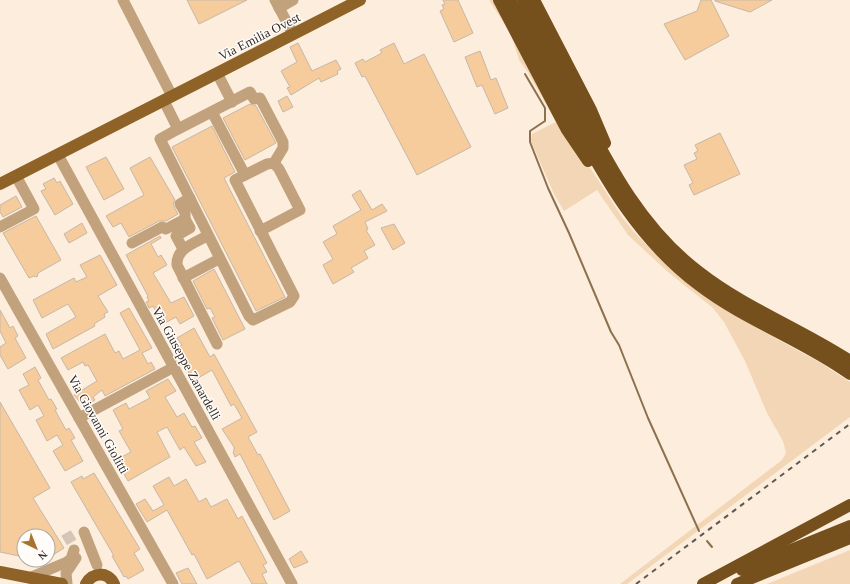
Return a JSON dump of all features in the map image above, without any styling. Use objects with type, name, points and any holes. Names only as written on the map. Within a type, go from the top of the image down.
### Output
[{"type":"highway","points":[[499,0],[573,141],[628,221],[675,266],[712,295],[828,360],[850,374]]},
{"type":"highway","points":[[510,0],[604,177],[626,210],[649,240]]},
{"type":"highway","points":[[523,0],[617,178],[643,216],[669,245],[698,272],[724,290],[850,361]]},
{"type":"highway","points":[[534,0],[591,110],[620,175],[669,245]]},
{"type":"highway","points":[[703,584],[850,505]]},
{"type":"highway","points":[[709,584],[850,526]]},
{"type":"highway","points":[[737,584],[850,539]]},
{"type":"highway","points":[[753,584],[827,553],[850,539]]},
{"type":"main road","name":"Via Emilia Ovest","points":[[0,184],[360,0]]},
{"type":"main road","points":[[0,572],[62,584]]},
{"type":"main road","points":[[79,584],[88,581],[94,575],[109,578]]},
{"type":"street","points":[[123,0],[168,99],[178,129]]},
{"type":"street","points":[[293,0],[277,4],[293,34]]},
{"type":"street","points":[[217,73],[232,102]]},
{"type":"street","points":[[250,92],[254,99],[258,97],[261,98],[284,145],[274,163],[267,164],[235,180],[294,296],[290,302],[256,320],[250,319],[207,236],[190,198],[160,139],[250,92]]},
{"type":"street","points":[[212,112],[245,175]]},
{"type":"street","name":"Via Giuseppe Zanardelli","points":[[58,155],[292,584]]},
{"type":"street","points":[[260,230],[300,210],[279,169],[274,163]]},
{"type":"street","points":[[0,227],[34,209],[16,176]]},
{"type":"street","points":[[166,229],[170,239],[190,228],[185,219],[185,212],[180,204],[190,198]]},
{"type":"street","points":[[132,243],[162,227],[166,229],[185,219]]},
{"type":"street","points":[[176,236],[183,249]]},
{"type":"street","points":[[207,236],[183,249],[176,259],[183,278],[217,344]]},
{"type":"street","points":[[183,278],[219,259]]},
{"type":"street","name":"Via Giovanni Giolitti","points":[[0,278],[173,584]]},
{"type":"street","points":[[79,418],[174,367]]},
{"type":"street","points":[[84,532],[109,578]]},
{"type":"street","points":[[29,578],[67,562],[71,559],[73,546],[77,556],[66,573],[67,584]]},
{"type":"shaded area","points":[[489,0],[494,0],[573,145],[591,169],[622,217],[634,232],[665,264],[692,287],[764,332],[819,362],[850,382],[850,417],[627,584],[620,584],[782,460],[786,453],[783,441],[767,413],[745,361],[724,322],[713,308],[668,272],[628,235],[597,190],[564,211],[554,194],[531,141],[532,134],[556,122],[527,71],[519,60],[511,34]]},
{"type":"shaded area","points":[[850,550],[850,584],[767,584]]},
{"type":"building","points":[[187,0],[247,0],[199,24]]},
{"type":"building","points":[[443,0],[458,0],[473,33],[454,42],[440,11],[444,9],[442,5],[445,4]]},
{"type":"building","points":[[701,0],[711,0],[729,36],[685,60],[664,24],[697,11]]},
{"type":"building","points":[[715,0],[772,0],[750,12]]},
{"type":"building","points":[[298,43],[312,71],[336,60],[341,69],[337,71],[338,74],[321,82],[319,78],[291,95],[287,88],[290,87],[281,71],[297,62],[290,47]]},
{"type":"building","points":[[394,43],[404,64],[424,54],[471,147],[417,175],[365,76],[362,77],[355,63],[363,59],[365,62],[382,53],[380,50]]},
{"type":"building","points":[[480,51],[491,80],[496,78],[508,108],[495,114],[482,85],[477,87],[465,57]]},
{"type":"building","points":[[287,96],[293,107],[283,112],[278,101]]},
{"type":"building","points":[[250,104],[256,106],[276,143],[245,160],[223,118]]},
{"type":"building","points":[[212,126],[235,172],[224,178],[285,297],[256,311],[172,147]]},
{"type":"building","points":[[720,133],[740,174],[694,195],[689,185],[693,183],[684,165],[697,159],[694,153],[698,151],[695,145]]},
{"type":"building","points":[[106,157],[124,189],[104,200],[86,167]]},
{"type":"building","points":[[150,157],[175,200],[173,205],[178,214],[166,221],[159,221],[129,237],[121,223],[113,227],[106,216],[144,195],[130,168]]},
{"type":"building","points":[[54,178],[57,183],[60,181],[73,204],[55,215],[41,191],[46,189],[43,184]]},
{"type":"building","points":[[360,190],[372,210],[382,204],[387,211],[365,222],[368,229],[366,230],[375,245],[364,251],[368,258],[351,268],[354,272],[333,284],[323,265],[333,259],[323,242],[337,234],[333,226],[361,210],[352,195]]},
{"type":"building","points":[[16,196],[22,207],[3,217],[0,212],[0,205]]},
{"type":"building","points":[[36,216],[61,260],[38,273],[37,277],[34,276],[29,278],[3,233]]},
{"type":"building","points":[[82,223],[87,233],[69,243],[64,234]]},
{"type":"building","points":[[394,224],[405,243],[393,250],[381,228]]},
{"type":"building","points":[[160,236],[161,238],[151,244],[158,257],[161,255],[167,265],[153,273],[171,303],[184,297],[194,316],[180,324],[176,317],[163,324],[153,306],[149,308],[146,302],[149,301],[148,296],[126,255]]},
{"type":"building","points":[[100,255],[117,285],[98,296],[108,312],[104,314],[105,317],[94,324],[95,326],[53,349],[46,334],[76,317],[68,304],[42,318],[33,300],[74,278],[76,282],[87,277],[80,265]]},
{"type":"building","points":[[214,269],[245,329],[223,340],[212,318],[215,317],[210,308],[207,309],[193,281]]},
{"type":"building","points":[[129,308],[152,348],[142,353],[148,364],[151,362],[155,369],[105,396],[102,390],[93,397],[95,400],[84,407],[74,395],[97,381],[88,365],[85,366],[83,362],[68,370],[61,358],[105,334],[115,353],[119,351],[123,359],[140,350],[120,313]]},
{"type":"building","points":[[0,310],[10,328],[13,326],[18,336],[15,338],[26,358],[8,369],[0,355],[0,347],[6,343],[0,331]]},
{"type":"building","points":[[194,328],[210,357],[214,354],[257,432],[248,437],[258,455],[260,454],[290,511],[274,520],[240,454],[235,457],[233,452],[234,447],[222,429],[242,418],[234,404],[231,406],[212,370],[193,381],[181,358],[183,357],[178,347],[182,345],[177,338]]},
{"type":"building","points":[[35,367],[41,378],[38,380],[49,400],[51,399],[57,409],[55,410],[66,430],[69,428],[75,438],[71,440],[83,461],[65,471],[53,451],[63,445],[57,435],[47,441],[36,420],[44,416],[38,405],[30,410],[19,390],[29,385],[23,374]]},
{"type":"building","points":[[168,379],[176,391],[165,397],[177,417],[184,413],[192,427],[195,426],[202,438],[194,442],[206,462],[196,466],[184,447],[180,450],[167,427],[157,432],[170,457],[128,481],[116,460],[131,452],[119,431],[123,429],[113,410],[126,403],[129,409],[150,398],[146,391]]},
{"type":"building","points":[[0,402],[50,488],[33,498],[52,528],[16,528],[16,555],[0,552]]},
{"type":"building","points":[[94,473],[140,549],[134,553],[144,570],[128,579],[126,576],[124,577],[112,556],[114,556],[71,482],[82,476],[83,479]]},
{"type":"building","points":[[169,477],[174,486],[186,479],[199,502],[206,498],[211,507],[227,499],[238,519],[242,516],[267,563],[263,565],[267,572],[262,574],[267,584],[252,584],[239,561],[207,579],[194,554],[192,555],[167,510],[147,522],[136,504],[145,499],[153,511],[164,505],[153,486]]},
{"type":"building","points":[[56,535],[64,548],[56,553]]},
{"type":"building","points":[[301,551],[308,562],[294,568],[289,559]]},
{"type":"building","points":[[188,568],[197,584],[182,584],[176,573]]},
{"type":"waterway","points":[[525,74],[545,108],[545,121],[530,131],[530,142],[548,188],[569,233],[611,332],[619,345],[648,418],[699,531]]},
{"type":"waterway","points":[[707,541],[712,547]]},
{"type":"tunnel","points":[[66,533],[72,543]]},
{"type":"railway","points":[[636,584],[850,424]]}]
